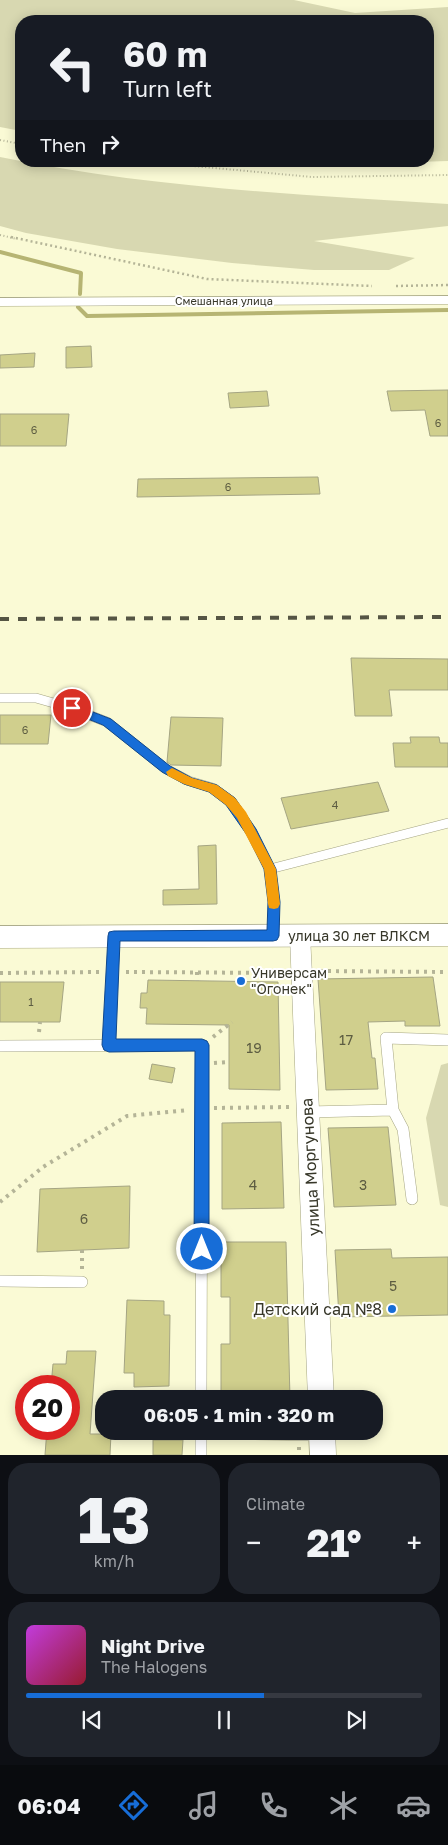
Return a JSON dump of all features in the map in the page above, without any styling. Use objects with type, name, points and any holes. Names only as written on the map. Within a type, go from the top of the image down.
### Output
[{"type":"main road","name":"улица 30 лет ВЛКСМ","points":[[0,937],[448,935]]},
{"type":"street","name":"Смешанная улица","points":[[0,302],[448,300]]},
{"type":"street","name":"улица Моргунова","points":[[300,936],[295,1112],[320,1390]]},
{"type":"lane","points":[[0,698],[36,698],[72,708],[107,722],[166,769],[189,781],[213,788],[230,801],[242,815],[270,869],[274,902],[273,936]]},
{"type":"lane","points":[[270,869],[448,823]]},
{"type":"lane","points":[[109,1045],[114,936]]},
{"type":"lane","points":[[412,1199],[403,1129],[393,1110],[386,1038],[448,1040]]},
{"type":"lane","points":[[0,1046],[202,1045],[201,1390]]},
{"type":"lane","points":[[295,1112],[393,1110]]},
{"type":"lane","points":[[0,1281],[82,1282]]},
{"type":"lane","points":[[201,1440],[201,1455]]},
{"type":"path","points":[[0,140],[15,143]]},
{"type":"path","points":[[204,167],[312,177],[448,175]]},
{"type":"path","points":[[0,235],[207,278],[372,286]]},
{"type":"path","points":[[391,286],[448,285]]},
{"type":"path","points":[[313,971],[448,972]]},
{"type":"path","points":[[197,972],[197,981]]},
{"type":"path","points":[[0,973],[284,973],[284,982]]},
{"type":"path","points":[[241,981],[242,973]]},
{"type":"path","points":[[202,1045],[232,1022]]},
{"type":"path","points":[[0,1202],[43,1167],[126,1116],[202,1108],[295,1112],[288,1098]]},
{"type":"green space","points":[[0,0],[294,0],[355,13],[448,7],[448,161],[434,161],[434,15],[15,15],[15,130],[0,127]]},
{"type":"green space","points":[[0,157],[15,160],[15,167],[55,167],[166,183],[280,193],[448,204],[448,226],[314,241],[415,258],[389,270],[314,270],[232,263],[117,249],[26,233],[0,226]]},
{"type":"green space","points":[[448,1063],[448,1207],[440,1205],[426,1118],[441,1065]]},
{"type":"building","points":[[91,346],[92,367],[66,368],[66,347]]},
{"type":"building","points":[[35,353],[34,367],[0,368],[0,355]]},
{"type":"building","points":[[448,390],[448,436],[430,436],[425,410],[391,411],[387,391]]},
{"type":"building","points":[[267,391],[269,406],[230,408],[228,393]]},
{"type":"building","points":[[0,414],[69,414],[66,446],[0,446]]},
{"type":"building","points":[[318,477],[320,494],[137,497],[138,479]]},
{"type":"building","points":[[351,658],[448,659],[448,690],[389,690],[392,716],[355,716]]},
{"type":"building","points":[[0,715],[51,715],[48,744],[0,744]]},
{"type":"building","points":[[171,717],[223,718],[221,766],[171,765],[167,762]]},
{"type":"building","points":[[410,737],[439,737],[440,743],[448,743],[448,767],[395,767],[393,743],[411,743]]},
{"type":"building","points":[[378,782],[389,811],[291,829],[281,798]]},
{"type":"building","points":[[216,845],[217,904],[163,905],[163,890],[199,889],[198,846]]},
{"type":"building","points":[[433,977],[440,1026],[405,1026],[405,1021],[368,1022],[372,1058],[375,1058],[378,1089],[326,1090],[318,979]]},
{"type":"building","points":[[148,980],[278,982],[280,1090],[229,1089],[229,1025],[146,1024],[147,1008],[140,1008],[141,993],[147,993]]},
{"type":"building","points":[[0,982],[64,982],[60,1022],[0,1022]]},
{"type":"building","points":[[152,1064],[175,1068],[172,1083],[149,1079]]},
{"type":"building","points":[[281,1122],[284,1208],[222,1209],[222,1123]]},
{"type":"building","points":[[388,1127],[396,1205],[334,1207],[328,1128]]},
{"type":"building","points":[[130,1186],[129,1248],[37,1252],[40,1189]]},
{"type":"building","points":[[221,1242],[286,1242],[290,1390],[221,1390],[221,1344],[230,1344],[230,1297],[221,1297]]},
{"type":"building","points":[[391,1249],[392,1258],[448,1257],[448,1315],[339,1317],[335,1250]]},
{"type":"building","points":[[127,1300],[164,1301],[164,1315],[170,1315],[169,1386],[134,1387],[134,1373],[124,1373]]},
{"type":"building","points":[[67,1351],[96,1351],[90,1434],[95,1434],[95,1440],[111,1440],[110,1455],[45,1455],[46,1440],[80,1440],[80,1375],[52,1375],[53,1364],[66,1364]]},
{"type":"building","points":[[153,1440],[183,1440],[182,1455],[153,1455]]},
{"type":"waterway","points":[[0,252],[81,273],[80,294]]},
{"type":"waterway","points":[[78,307],[87,316],[448,310]]},
{"type":"railway","points":[[0,619],[448,617]]},
{"type":"slow traffic","points":[[172,772],[189,781],[213,788],[230,801],[242,815],[270,869],[274,904]]},
{"type":"place","name":"Универсам \"Огонек\"","points":[[241,981]]},
{"type":"place","name":"Детский сад №8","points":[[392,1309]]},
{"type":"route","points":[[72,708],[107,722],[166,769],[189,781],[213,788],[230,801],[242,815],[252,832],[270,869],[274,902],[273,936],[114,936],[109,1045],[202,1045],[202,1249]]}]
